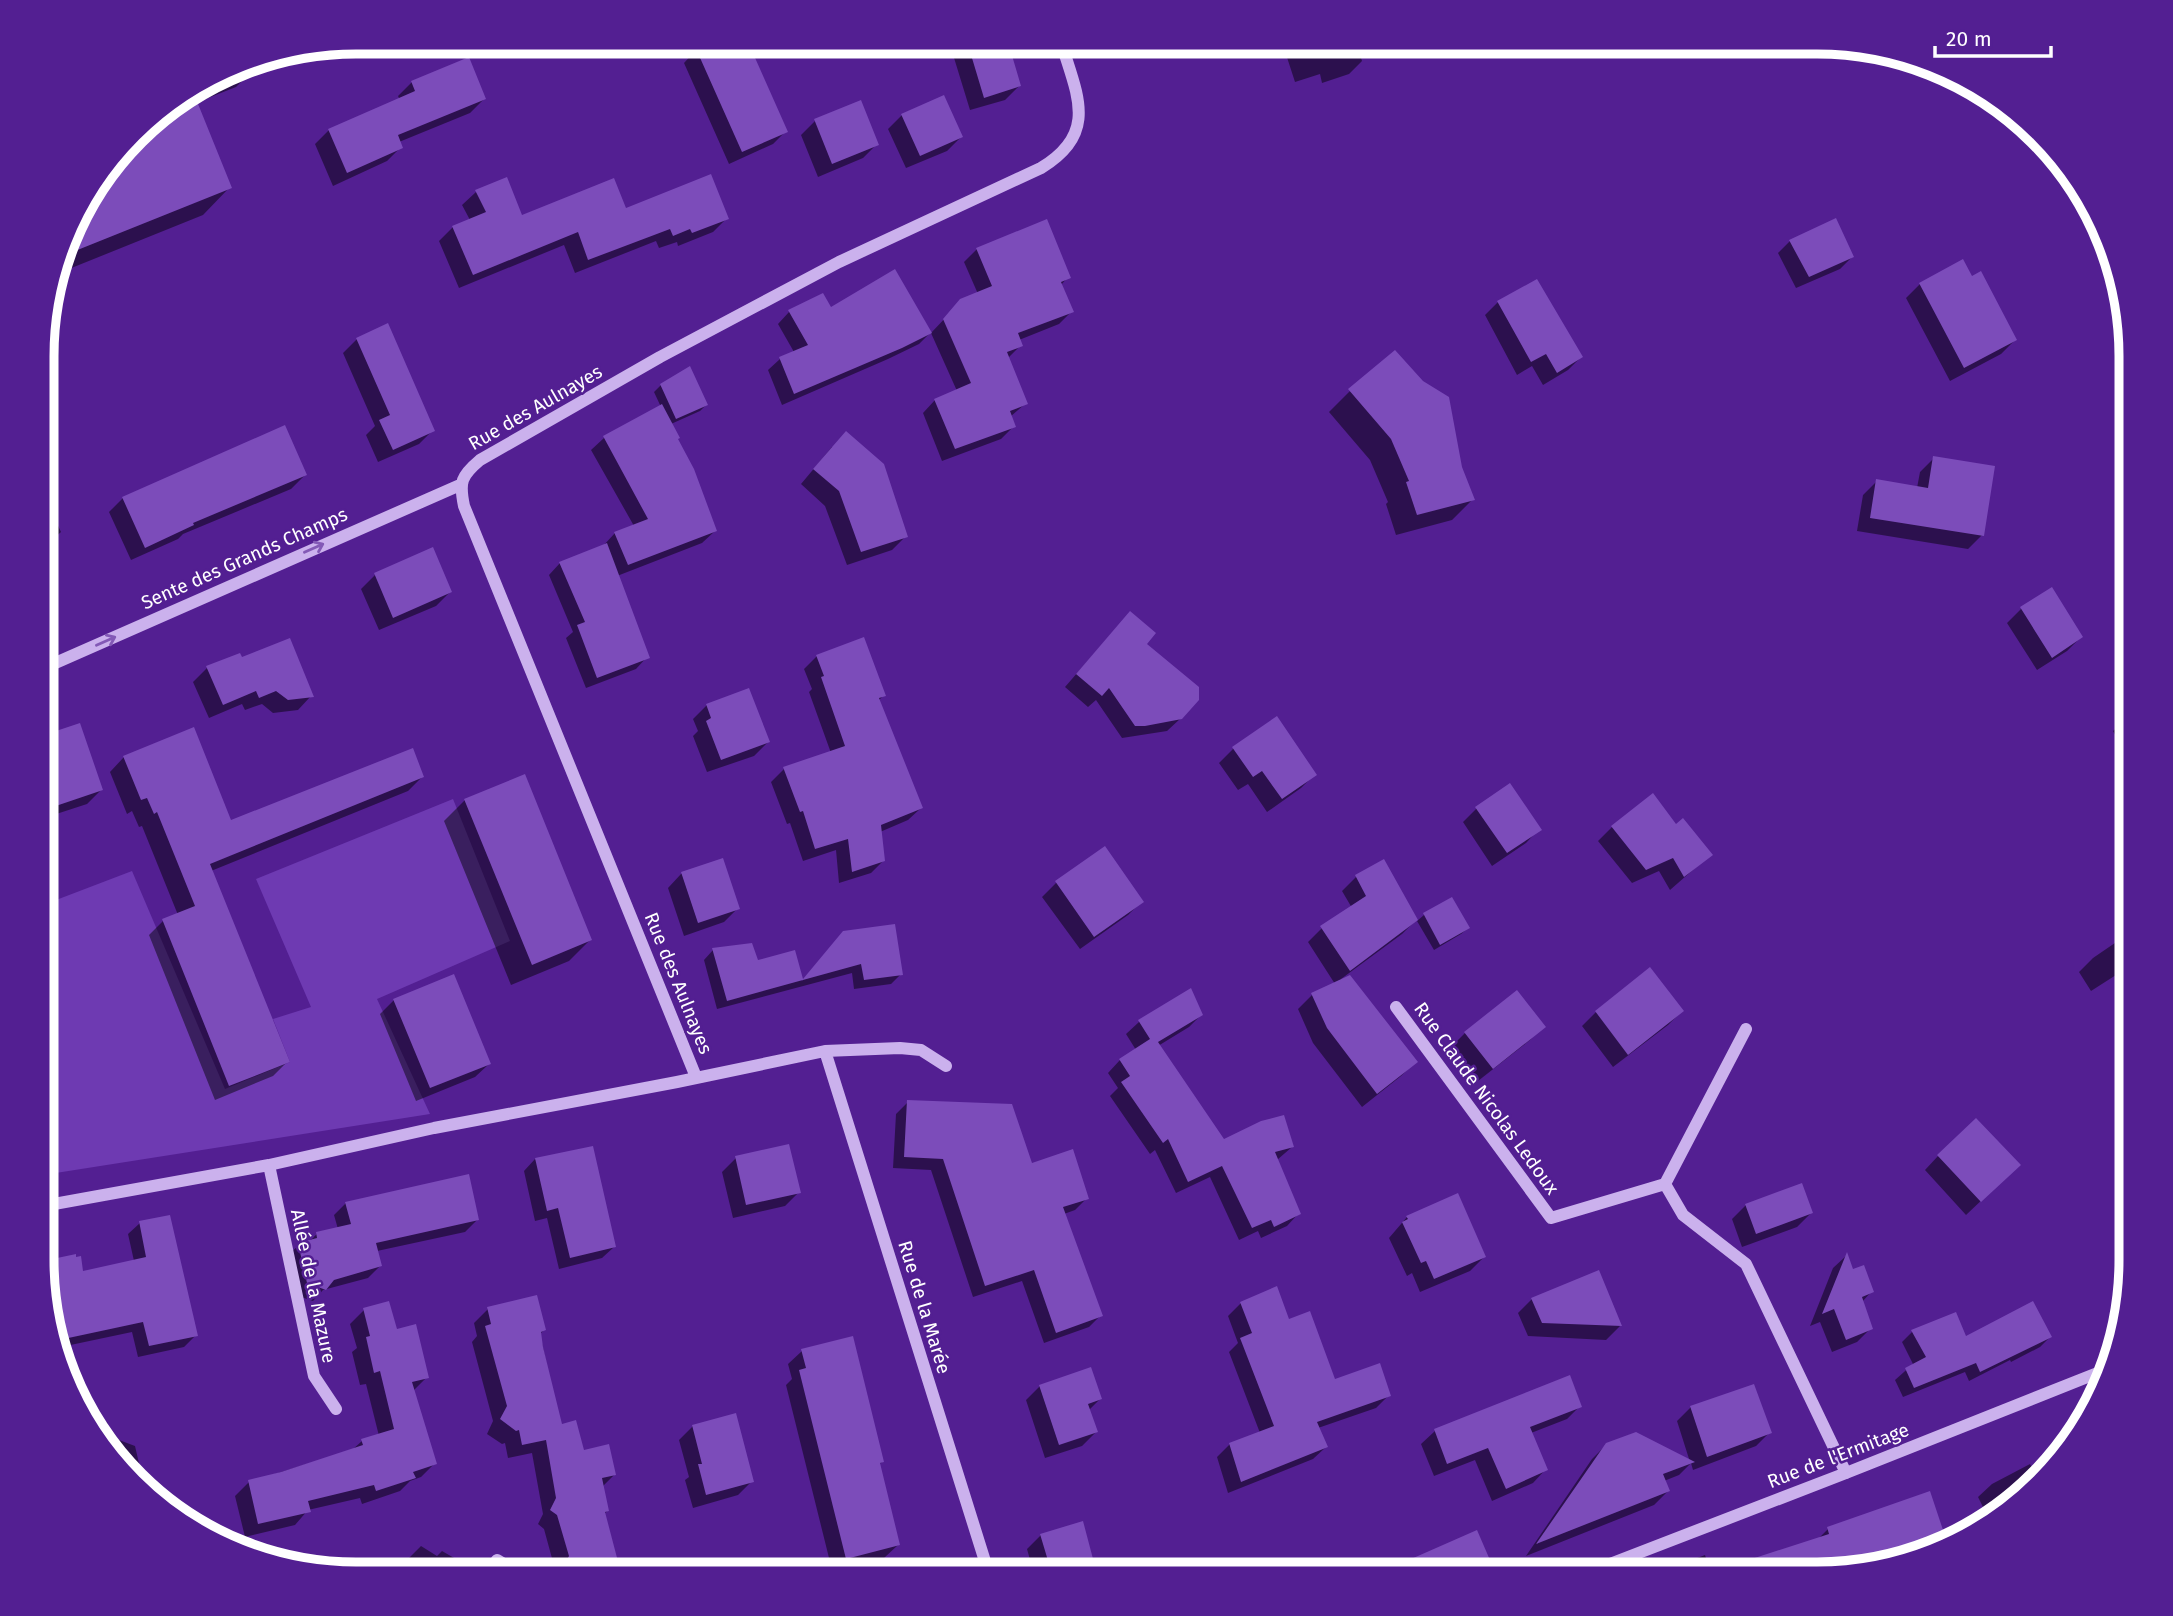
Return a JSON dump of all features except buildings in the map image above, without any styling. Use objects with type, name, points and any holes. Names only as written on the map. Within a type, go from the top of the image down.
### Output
[{"type":"street","name":"Rue des Aulnayes","points":[[696,1077],[464,506],[460,485],[468,470],[480,460],[660,357],[839,262],[1041,168],[1059,157],[1072,142],[1080,118],[1076,91],[1065,54]]},
{"type":"street","name":"Sente des Grands Champs","points":[[54,664],[460,485]]},
{"type":"street","name":"Rue Claude Nicolas Ledoux","points":[[1396,1007],[1551,1218],[1665,1184]]},
{"type":"street","points":[[1746,1028],[1665,1184],[1684,1215],[1746,1264],[1846,1473]]},
{"type":"street","points":[[54,1204],[269,1165],[434,1128],[825,1051],[900,1048],[921,1050],[946,1066]]},
{"type":"street","name":"Rue de la Marée","points":[[825,1051],[985,1562]]},
{"type":"street","name":"Allée de la Mazure","points":[[269,1165],[314,1376],[336,1409]]},
{"type":"street","name":"Rue de l'Ermitage","points":[[1615,1562],[2097,1372]]},
{"type":"shaded area","points":[[453,799],[510,941],[377,999],[430,1114],[54,1173],[54,901],[132,871],[225,1089],[290,1062],[273,1019],[311,1007],[256,879]]}]
